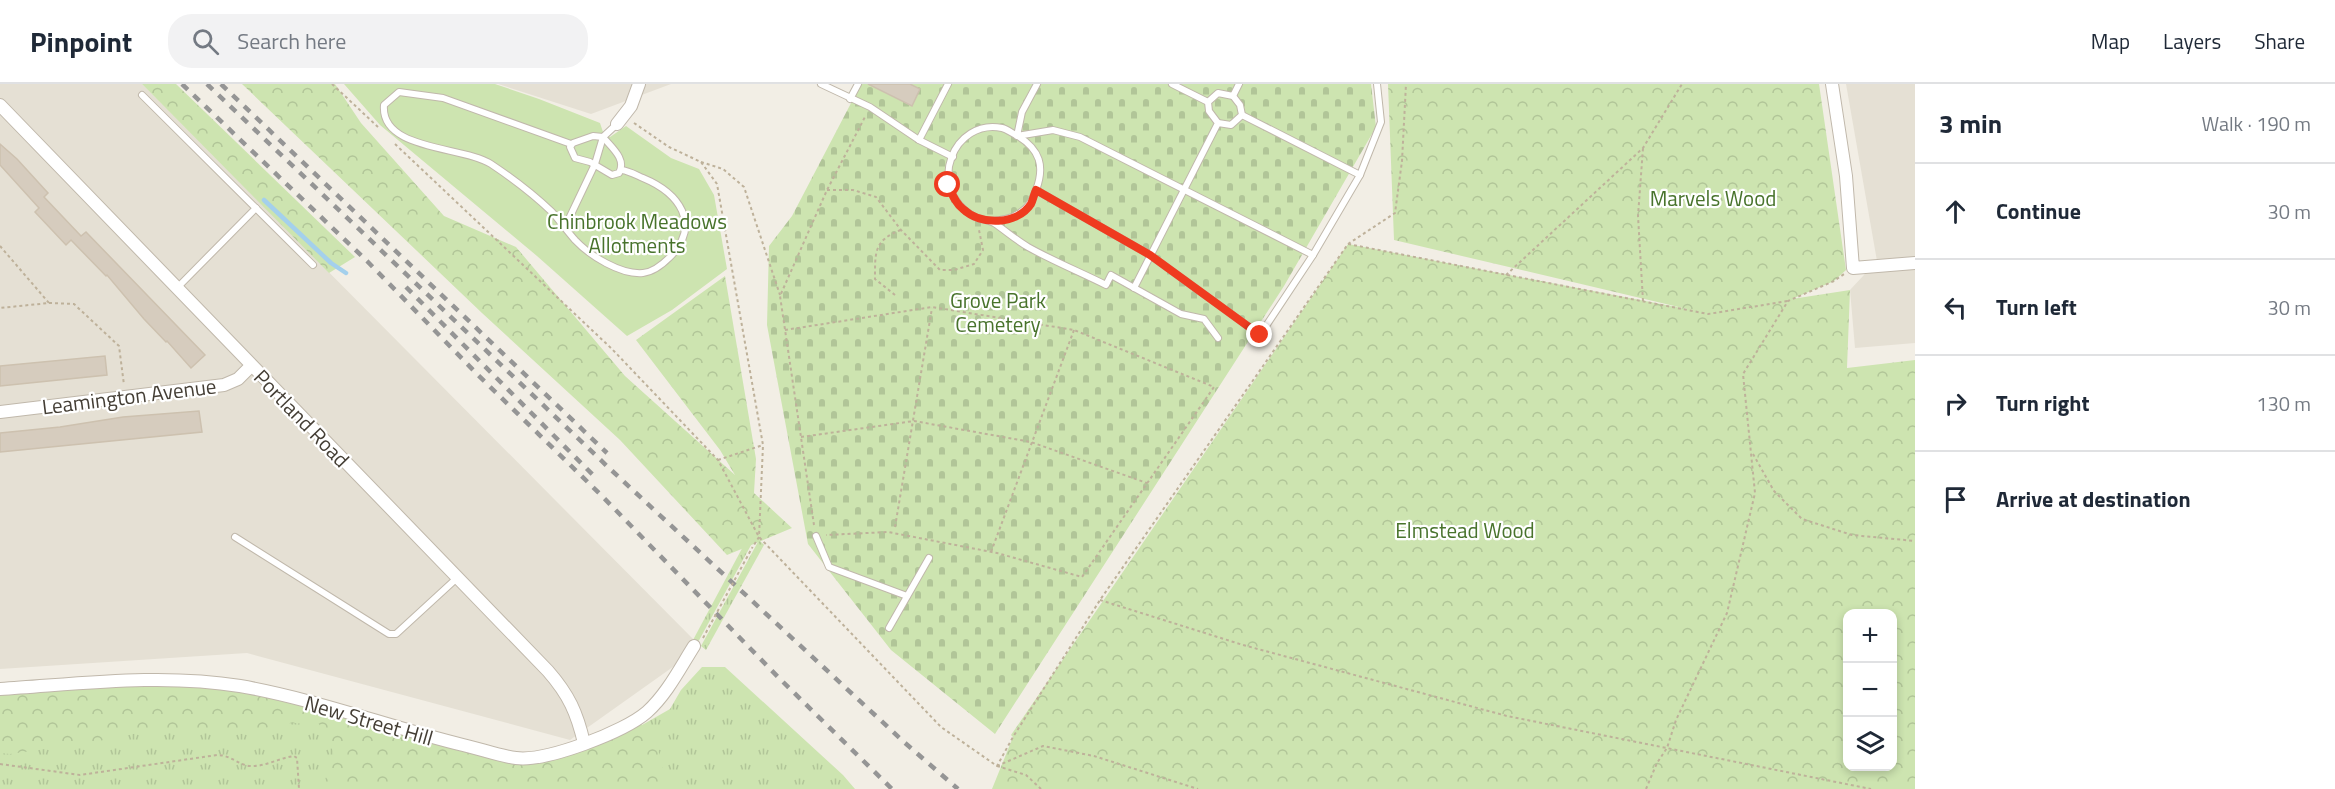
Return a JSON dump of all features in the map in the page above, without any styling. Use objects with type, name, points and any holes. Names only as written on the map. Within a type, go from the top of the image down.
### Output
[{"type":"street","points":[[621,120],[631,106],[639,84]]},
{"type":"street","points":[[1832,84],[1846,176],[1853,268],[1915,263]]},
{"type":"street","name":"Portland Road","points":[[0,105],[564,689],[579,724],[584,743]]},
{"type":"street","name":"Leamington Avenue","points":[[0,412],[224,385],[238,379],[251,366]]},
{"type":"street","name":"New Street Hill","points":[[0,689],[171,678],[240,686],[517,758],[536,758],[613,733],[646,713],[699,642]]},
{"type":"lane","points":[[821,84],[870,107],[919,140],[952,157]]},
{"type":"lane","points":[[850,99],[858,84]]},
{"type":"lane","points":[[919,140],[948,84]]},
{"type":"lane","points":[[1017,136],[1022,112],[1037,84]]},
{"type":"lane","points":[[1172,84],[1208,102]]},
{"type":"lane","points":[[1233,96],[1239,84]]},
{"type":"lane","points":[[1036,190],[1150,255],[1260,335],[1313,255],[1360,175],[1381,122],[1377,84]]},
{"type":"lane","points":[[399,92],[432,95],[571,144],[594,136],[603,137],[616,151],[621,160],[622,170],[664,188],[682,207],[684,216],[684,239],[665,262],[643,273],[624,270],[584,248],[574,240],[541,202],[513,178],[489,162],[398,135],[388,124],[384,105],[399,92]]},
{"type":"lane","points":[[1208,102],[1218,93],[1233,96],[1240,105],[1242,116]]},
{"type":"lane","points":[[142,95],[313,265]]},
{"type":"lane","points":[[1208,102],[1209,111],[1218,123],[1231,125],[1242,116]]},
{"type":"lane","points":[[1242,116],[1360,175]]},
{"type":"lane","points":[[565,227],[595,164],[603,137],[621,120]]},
{"type":"lane","points":[[1134,288],[1218,123]]},
{"type":"lane","points":[[987,127],[1004,128],[1031,144],[1039,159],[1041,175],[1031,204],[1020,214],[1006,220],[991,221],[976,218],[954,199],[948,185],[947,171],[952,157],[959,142],[972,132],[987,127]]},
{"type":"lane","points":[[1017,136],[1053,130],[1080,137],[1313,255]]},
{"type":"lane","points":[[571,144],[570,151],[575,158],[595,164],[612,175],[622,170]]},
{"type":"lane","points":[[177,288],[256,208]]},
{"type":"lane","points":[[991,221],[1027,246],[1106,285],[1111,275],[1181,314],[1204,319],[1218,338]]},
{"type":"lane","points":[[816,536],[829,567],[907,596]]},
{"type":"lane","points":[[235,537],[389,634],[399,632],[457,578]]},
{"type":"lane","points":[[889,628],[929,558]]},
{"type":"path","points":[[332,84],[383,132]]},
{"type":"path","points":[[997,766],[1013,736],[1100,600],[1348,244],[1395,213],[1402,161],[1406,84]]},
{"type":"path","points":[[1506,275],[1643,148],[1682,84]]},
{"type":"path","points":[[780,296],[827,190],[870,107]]},
{"type":"path","points":[[621,120],[701,162],[723,169],[744,187],[780,296],[785,330],[816,536],[888,532],[991,552],[1082,577],[1214,387],[1074,330],[932,307],[785,330]]},
{"type":"path","points":[[391,140],[612,349],[718,460],[759,537],[941,727],[997,766],[1026,775],[1041,789]]},
{"type":"path","points":[[1643,148],[1638,216],[1643,301]]},
{"type":"path","points":[[699,642],[759,537],[763,445],[717,184],[701,162]]},
{"type":"path","points":[[827,190],[853,190],[876,197],[901,230],[940,270],[954,270],[974,264],[982,250],[976,218]]},
{"type":"path","points":[[895,295],[875,279],[875,258],[879,244],[888,235],[901,230]]},
{"type":"path","points":[[1348,244],[1708,314],[1788,301],[1834,281],[1853,268]]},
{"type":"path","points":[[0,246],[49,303]]},
{"type":"path","points":[[1646,789],[1667,748],[1676,720],[1727,613],[1755,493],[1743,374],[1788,301]]},
{"type":"path","points":[[0,308],[49,303],[74,304],[119,346],[125,396]]},
{"type":"path","points":[[895,527],[932,307]]},
{"type":"path","points":[[991,552],[1074,330]]},
{"type":"path","points":[[801,436],[914,422],[1031,442],[1148,483]]},
{"type":"path","points":[[718,460],[763,445]]},
{"type":"path","points":[[1752,451],[1774,491],[1802,519],[1852,535],[1915,541]]},
{"type":"path","points":[[1100,600],[1243,645],[1507,716],[1871,789]]},
{"type":"path","points":[[997,766],[1043,746],[1094,756],[1198,789]]},
{"type":"path","points":[[0,764],[80,776],[217,755],[228,756],[242,765],[253,766],[294,756],[298,763],[299,789]]},
{"type":"shaded area","points":[[0,84],[142,84],[701,647],[570,740],[247,653],[0,669]]},
{"type":"shaded area","points":[[498,84],[671,84],[591,114]]},
{"type":"shaded area","points":[[1846,84],[1915,84],[1915,343],[1855,348],[1850,290],[1877,261]]},
{"type":"green space","points":[[142,84],[176,84],[355,257],[329,273]]},
{"type":"green space","points":[[242,84],[335,84],[361,123],[444,216],[516,247],[625,376],[735,475],[720,450],[636,340],[725,276],[756,459],[754,493],[792,528],[727,555],[620,440],[482,313]]},
{"type":"green space","name":"Chinbrook Meadows Allotments","points":[[344,84],[495,84],[600,123],[603,132],[610,137],[626,126],[671,158],[699,169],[714,195],[727,269],[672,310],[627,336],[537,256],[380,125]]},
{"type":"green space","name":"Grove Park Cemetery","points":[[861,84],[1371,84],[1376,127],[1284,286],[995,734],[891,650],[808,544],[767,325],[769,246],[792,216]]},
{"type":"green space","name":"Elmstead Wood","points":[[1388,84],[1819,84],[1846,270],[1834,281],[1792,299],[1850,290],[1847,368],[1915,360],[1915,789],[992,789],[1013,737],[1011,735],[1348,244],[1687,309],[1394,240]]},
{"type":"green space","points":[[756,536],[697,644],[693,640],[746,541]]},
{"type":"green space","points":[[759,540],[764,545],[706,650],[701,646]]},
{"type":"green space","points":[[702,667],[725,667],[843,775],[855,789],[0,789],[0,695],[173,684],[526,767],[628,733],[670,709],[681,690]]},
{"type":"green space","points":[[159,682],[232,688],[527,763],[640,723],[656,739],[664,776],[659,789],[322,789],[334,753],[319,724],[283,723],[246,734],[148,731],[94,742],[10,754],[0,753],[0,693]]},
{"type":"building","points":[[868,84],[910,84],[920,89],[912,106]]},
{"type":"building","points":[[0,144],[48,193],[44,197],[81,236],[86,232],[205,355],[191,368],[144,319],[107,275],[71,240],[66,245],[35,212],[39,208],[0,165]]},
{"type":"building","points":[[105,356],[107,375],[0,386],[0,366]]},
{"type":"building","points":[[199,411],[202,432],[0,452],[0,433],[123,417]]},
{"type":"waterway","points":[[264,200],[331,263],[346,273]]},
{"type":"railway","points":[[182,84],[367,261],[478,375],[602,496],[778,677],[892,789]]},
{"type":"railway","points":[[207,84],[608,467],[904,742],[958,789]]},
{"type":"railway","points":[[221,84],[607,453]]},
{"type":"railway","points":[[406,287],[596,478]]},
{"type":"route","points":[[948,185],[954,199],[964,210],[976,218],[991,221],[1006,220],[1020,214],[1031,204],[1036,190],[1150,255],[1260,335]]},
{"type":"park label","name":"Marvels Wood","points":[[1713,198]]}]
